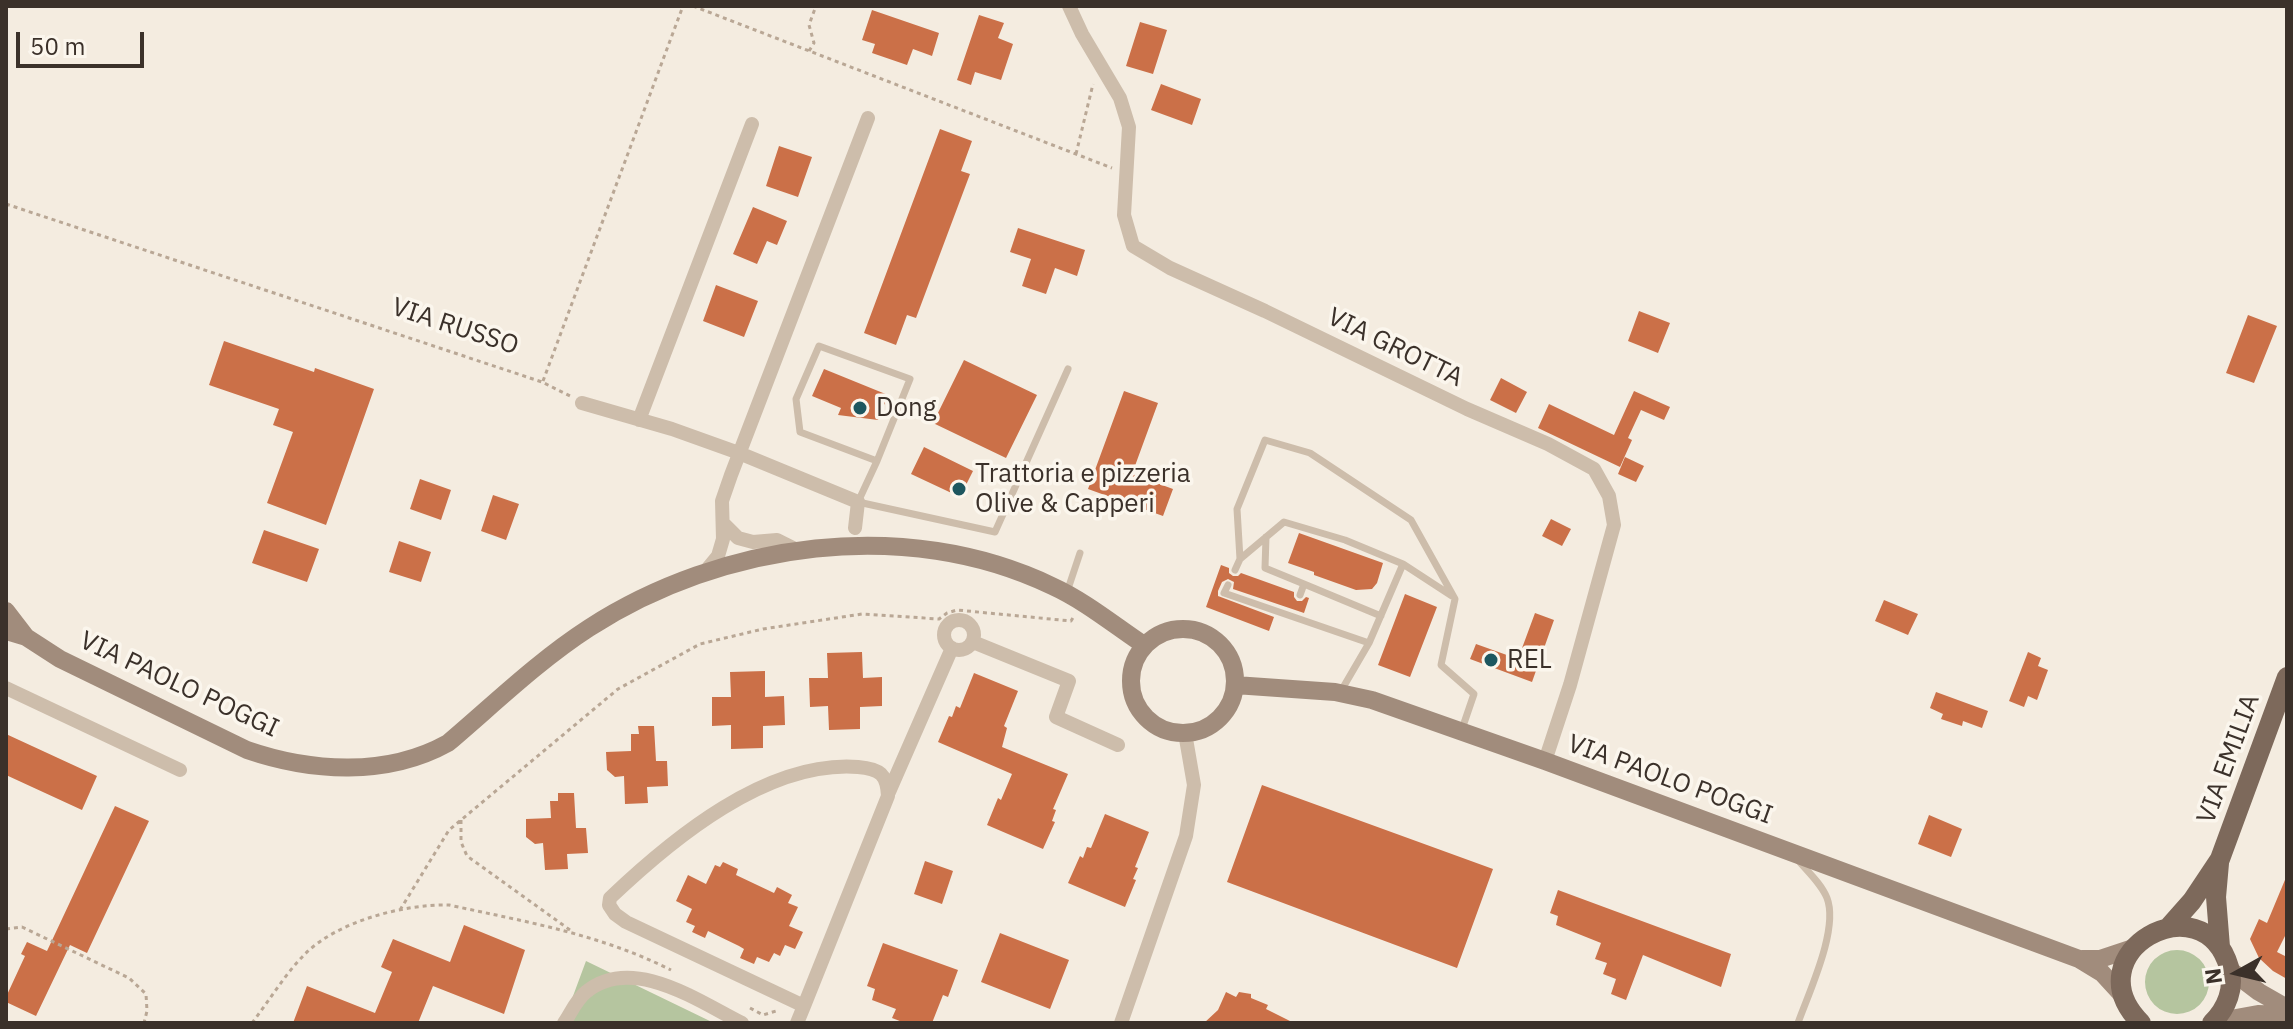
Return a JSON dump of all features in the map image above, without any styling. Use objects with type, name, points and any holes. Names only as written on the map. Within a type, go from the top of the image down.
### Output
[{"type":"main road","name":"VIA PAOLO POGGI","points":[[26,637],[60,659],[247,750],[301,765],[332,768],[415,759],[448,743],[560,648],[660,589],[742,562],[799,551],[868,546],[951,553],[1021,573],[1075,599],[1144,645]]},
{"type":"main road","points":[[6,611],[26,637]]},
{"type":"main road","points":[[1187,628],[1209,635],[1226,651],[1235,685],[1227,709],[1219,718],[1209,726],[1185,733],[1168,731],[1152,723],[1140,711],[1132,695],[1130,677],[1144,645],[1163,632],[1187,628]]},
{"type":"main road","points":[[6,631],[26,637]]},
{"type":"main road","name":"VIA EMILIA","points":[[2169,927],[2192,901],[2220,859],[2287,677]]},
{"type":"main road","name":"VIA PAOLO POGGI","points":[[1235,685],[1340,693],[1372,700],[1462,731],[2079,959],[2102,973],[2124,997]]},
{"type":"main road","name":"VIA EMILIA","points":[[2220,859],[2216,907],[2220,947],[2230,970]]},
{"type":"main road","points":[[2140,1023],[2124,997],[2123,972],[2133,948],[2146,936],[2169,927],[2197,930],[2220,947]]},
{"type":"main road","name":"VIA PAOLO POGGI","points":[[2079,959],[2100,959],[2133,948]]},
{"type":"main road","points":[[2230,970],[2287,1008]]},
{"type":"main road","points":[[2213,1022],[2229,996],[2230,970]]},
{"type":"main road","points":[[2213,1022],[2258,1014],[2287,1015]]},
{"type":"street","name":"VIA GROTTA","points":[[1069,6],[1120,98],[1129,127],[1124,215],[1133,246],[1170,268],[1467,409],[1548,444],[1594,469],[1609,496],[1614,525],[1570,685],[1545,761]]},
{"type":"street","points":[[704,573],[718,556],[723,539],[722,501],[739,453],[868,118]]},
{"type":"street","points":[[639,420],[752,124]]},
{"type":"street","points":[[582,403],[672,429],[739,453],[858,502],[855,528]]},
{"type":"street","points":[[723,523],[738,538],[753,542],[777,540],[799,551]]},
{"type":"street","points":[[957,620],[971,625],[973,642],[964,649],[952,648],[947,643],[945,633],[949,624],[957,620]]},
{"type":"street","points":[[973,642],[1069,681],[1056,717],[1118,745]]},
{"type":"street","points":[[888,796],[887,781],[881,773],[844,766],[798,774],[754,791],[711,815],[671,844],[610,898],[609,905],[626,922],[800,1016],[888,796],[952,648]]},
{"type":"street","points":[[6,688],[180,770]]},
{"type":"street","points":[[1121,1023],[1186,836],[1194,785],[1185,733]]},
{"type":"street","points":[[564,1023],[585,993],[610,979],[626,977],[651,980],[742,1023]]},
{"type":"lane","points":[[877,461],[800,432],[796,399],[819,346],[910,379],[877,461],[858,502],[995,532],[1068,369]]},
{"type":"lane","points":[[1240,559],[1237,509],[1265,440],[1310,453],[1411,520],[1454,597],[1441,665],[1474,694],[1462,731]]},
{"type":"lane","points":[[1235,570],[1240,559],[1284,522],[1345,540],[1403,564],[1454,597]]},
{"type":"lane","points":[[1266,537],[1265,568],[1381,616]]},
{"type":"lane","points":[[1075,599],[1080,553]]},
{"type":"lane","points":[[1340,693],[1369,643],[1403,564]]},
{"type":"lane","points":[[1300,595],[1304,584]]},
{"type":"lane","points":[[1228,585],[1224,593],[1294,613],[1369,643]]},
{"type":"lane","points":[[1790,852],[1823,890],[1830,917],[1827,941],[1798,1023]]},
{"type":"path","points":[[542,382],[683,6]]},
{"type":"path","points":[[693,6],[1127,174]]},
{"type":"path","points":[[809,51],[814,43],[809,25],[816,6]]},
{"type":"path","points":[[1076,154],[1099,61]]},
{"type":"path","name":"VIA RUSSO","points":[[6,204],[542,382],[582,403]]},
{"type":"path","points":[[400,910],[449,830],[618,689],[700,644],[763,629],[862,614],[939,619],[957,610],[1071,621],[1075,599]]},
{"type":"path","points":[[461,820],[461,842],[467,856],[573,932]]},
{"type":"path","points":[[252,1023],[306,953],[334,933],[369,918],[431,905],[449,905],[573,932],[641,955],[682,975]]},
{"type":"path","points":[[6,929],[22,927],[129,978],[146,994],[144,1023]]},
{"type":"path","points":[[750,1008],[763,1015],[778,1010],[800,1016]]},
{"type":"green space","points":[[2171,950],[2183,950],[2200,959],[2207,970],[2207,994],[2200,1005],[2183,1014],[2171,1014],[2159,1009],[2150,1000],[2145,988],[2145,976],[2150,964],[2159,955]]},
{"type":"green space","points":[[586,961],[714,1023],[563,1023]]},
{"type":"building","points":[[872,10],[939,33],[932,56],[913,49],[907,65],[872,53],[875,44],[862,40]]},
{"type":"building","points":[[979,15],[1004,23],[998,38],[1013,44],[1001,80],[975,72],[971,85],[957,80]]},
{"type":"building","points":[[1140,22],[1167,30],[1153,74],[1126,66]]},
{"type":"building","points":[[1161,84],[1201,99],[1192,125],[1151,110]]},
{"type":"building","points":[[940,129],[972,141],[961,171],[970,174],[916,318],[907,315],[896,345],[864,333]]},
{"type":"building","points":[[779,146],[812,157],[798,197],[766,186]]},
{"type":"building","points":[[753,207],[787,221],[777,245],[767,241],[757,264],[733,254]]},
{"type":"building","points":[[1018,228],[1085,250],[1077,276],[1055,268],[1046,294],[1022,286],[1031,259],[1010,252]]},
{"type":"building","points":[[716,285],[758,301],[744,337],[703,321]]},
{"type":"building","points":[[1639,311],[1670,323],[1658,353],[1628,341]]},
{"type":"building","points":[[2248,315],[2277,326],[2254,383],[2226,373]]},
{"type":"building","points":[[224,341],[374,389],[326,525],[267,503],[293,432],[273,425],[279,409],[209,385]]},
{"type":"building","points":[[964,360],[1037,395],[1006,458],[933,423]]},
{"type":"building","points":[[824,369],[888,395],[878,420],[838,415],[841,408],[812,396]]},
{"type":"building","points":[[1501,378],[1527,392],[1516,413],[1490,400]]},
{"type":"building","points":[[1124,391],[1158,403],[1132,474],[1173,489],[1163,516],[1088,489]]},
{"type":"building","points":[[1634,391],[1670,407],[1664,420],[1641,410],[1628,438],[1632,440],[1620,467],[1538,428],[1549,404],[1614,435]]},
{"type":"building","points":[[924,447],[973,471],[960,497],[911,474]]},
{"type":"building","points":[[1625,457],[1644,466],[1636,482],[1618,474]]},
{"type":"building","points":[[420,479],[451,490],[441,520],[410,509]]},
{"type":"building","points":[[493,495],[519,504],[506,540],[481,531]]},
{"type":"building","points":[[1551,519],[1571,529],[1562,546],[1542,536]]},
{"type":"building","points":[[264,530],[319,549],[307,582],[252,563]]},
{"type":"building","points":[[1299,533],[1383,563],[1377,583],[1372,589],[1356,590],[1288,563]]},
{"type":"building","points":[[399,541],[431,552],[421,582],[389,572]]},
{"type":"building","points":[[1221,565],[1229,568],[1233,576],[1241,573],[1294,592],[1297,601],[1309,598],[1304,613],[1233,589],[1234,582],[1228,579],[1222,582],[1218,596],[1274,617],[1269,631],[1206,607]]},
{"type":"building","points":[[1405,594],[1437,607],[1410,677],[1378,665]]},
{"type":"building","points":[[1884,600],[1918,614],[1908,635],[1875,621]]},
{"type":"building","points":[[1535,613],[1554,620],[1532,682],[1470,659],[1476,644],[1518,659]]},
{"type":"building","points":[[862,652],[863,678],[882,677],[882,706],[860,707],[860,729],[829,730],[828,706],[810,707],[809,678],[828,678],[827,653]]},
{"type":"building","points":[[2028,652],[2041,658],[2038,666],[2048,670],[2037,700],[2028,696],[2024,707],[2009,701]]},
{"type":"building","points":[[765,671],[765,697],[784,696],[785,725],[763,726],[763,748],[731,749],[731,725],[712,726],[712,697],[731,697],[730,672]]},
{"type":"building","points":[[974,673],[1018,691],[1004,726],[1007,728],[1002,747],[1068,774],[1053,809],[1056,810],[1052,821],[1055,822],[1043,849],[987,825],[1012,774],[938,742],[949,716],[952,717],[956,706],[960,708]]},
{"type":"building","points":[[1936,692],[1988,711],[1982,728],[1963,721],[1962,726],[1941,719],[1943,714],[1930,708]]},
{"type":"building","points":[[638,726],[654,726],[656,761],[667,761],[668,786],[647,787],[648,803],[625,804],[624,776],[615,777],[607,770],[606,752],[631,751],[631,734],[639,734]]},
{"type":"building","points":[[6,734],[97,776],[82,810],[6,775]]},
{"type":"building","points":[[1262,785],[1493,869],[1457,968],[1227,882]]},
{"type":"building","points":[[558,793],[574,793],[576,828],[586,828],[588,853],[567,854],[568,869],[545,870],[543,843],[535,844],[526,837],[526,819],[551,818],[550,801],[558,801]]},
{"type":"building","points":[[115,806],[149,821],[87,953],[70,945],[36,1016],[6,1002],[25,956],[21,954],[27,942],[47,951]]},
{"type":"building","points":[[1105,814],[1149,832],[1135,867],[1138,868],[1133,879],[1136,880],[1125,907],[1068,883],[1080,856],[1083,858],[1087,847],[1091,848]]},
{"type":"building","points":[[1929,815],[1962,829],[1951,857],[1918,844]]},
{"type":"building","points":[[925,861],[953,871],[942,904],[914,894]]},
{"type":"building","points":[[723,862],[738,869],[736,875],[774,893],[777,887],[792,895],[788,903],[798,907],[789,926],[803,932],[795,949],[785,945],[780,956],[774,953],[769,962],[757,957],[754,964],[740,958],[744,949],[739,946],[708,931],[705,938],[692,932],[695,926],[686,922],[692,909],[676,901],[688,875],[706,884],[715,865],[720,867]]},
{"type":"building","points":[[2287,875],[2287,932],[2277,952],[2287,957],[2287,979],[2259,958],[2250,939],[2259,919],[2267,923]]},
{"type":"building","points":[[1558,890],[1731,954],[1721,987],[1643,955],[1626,1000],[1611,994],[1616,979],[1603,974],[1607,963],[1595,959],[1601,943],[1556,925],[1558,916],[1550,913]]},
{"type":"building","points":[[464,925],[525,950],[504,1014],[433,986],[418,1023],[293,1023],[307,986],[375,1013],[392,972],[381,967],[393,939],[450,962]]},
{"type":"building","points":[[1000,933],[1069,960],[1050,1009],[981,982]]},
{"type":"building","points":[[883,943],[958,970],[948,997],[943,995],[932,1023],[905,1023],[892,1018],[896,1009],[872,1000],[875,989],[867,986]]},
{"type":"building","points":[[1226,992],[1236,997],[1239,992],[1251,994],[1251,998],[1268,1005],[1266,1009],[1294,1023],[1204,1023],[1218,1010]]},
{"type":"place","name":"Dong","points":[[860,408]]},
{"type":"place","name":"Trattoria e pizzeria Olive & Capperi","points":[[959,489]]},
{"type":"place","name":"REL","points":[[1491,660]]}]
